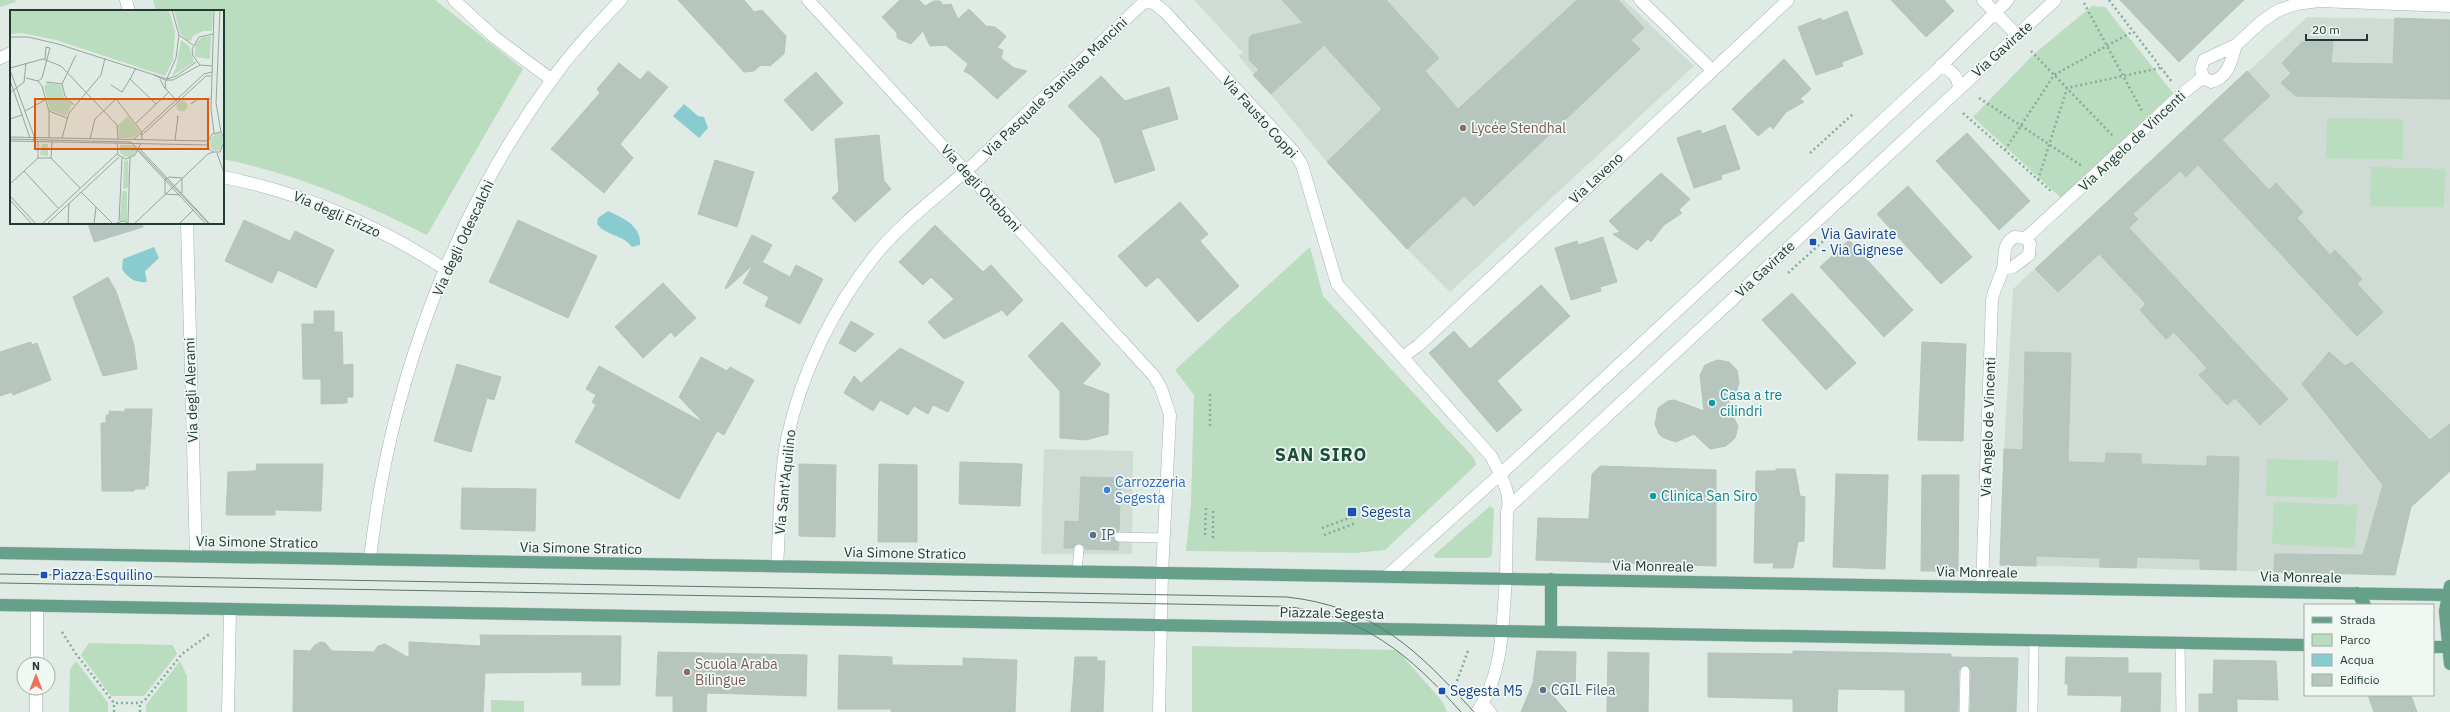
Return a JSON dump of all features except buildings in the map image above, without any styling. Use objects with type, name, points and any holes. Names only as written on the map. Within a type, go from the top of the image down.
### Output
[{"type":"main road","name":"Via Simone Stratico","points":[[0,553],[1162,573]]},
{"type":"main road","points":[[1162,573],[1506,579]]},
{"type":"main road","name":"Via Monreale","points":[[1506,579],[2357,593],[2448,590]]},
{"type":"main road","points":[[1551,579],[1551,632]]},
{"type":"main road","points":[[2448,590],[2447,647],[2450,664]]},
{"type":"main road","points":[[2357,593],[2364,604]]},
{"type":"main road","points":[[0,605],[1161,625]]},
{"type":"main road","name":"Piazzale Segesta","points":[[1161,625],[1501,631]]},
{"type":"main road","points":[[1501,631],[2304,645]]},
{"type":"main road","points":[[2434,647],[2447,647]]},
{"type":"street","points":[[454,0],[493,36],[552,80]]},
{"type":"street","name":"Via degli Odescalchi","points":[[370,559],[381,482],[394,420],[416,348],[445,269],[478,200],[512,139],[552,80],[621,0]]},
{"type":"street","name":"Via degli Ottoboni","points":[[808,0],[1154,376],[1161,388],[1170,415],[1163,538]]},
{"type":"street","points":[[1640,0],[1712,70]]},
{"type":"street","name":"Via Laveno","points":[[1404,356],[1788,0]]},
{"type":"street","points":[[1983,0],[2017,35]]},
{"type":"street","name":"Via Gavirate","points":[[1500,473],[1534,444],[2008,0]]},
{"type":"street","name":"Via Gavirate","points":[[1510,506],[2055,0]]},
{"type":"street","points":[[2236,45],[2227,72],[2221,79],[2211,82],[2203,77],[2201,69],[2204,60],[2236,45],[2261,22],[2277,11],[2296,4],[2319,1],[2450,6]]},
{"type":"street","name":"Via Pasquale Stanislao Mancini","points":[[966,171],[1144,2]]},
{"type":"street","name":"Via Fausto Coppi","points":[[1144,2],[1154,3],[1165,12],[1294,152],[1302,165],[1337,284],[1404,356]]},
{"type":"street","points":[[0,58],[10,53]]},
{"type":"street","points":[[1941,64],[1951,71],[1958,79],[1959,88]]},
{"type":"street","name":"Via Angelo de Vincenti","points":[[1982,587],[1992,300],[1994,287],[2003,269],[2003,258],[2010,240],[2014,237],[2026,238],[2203,77]]},
{"type":"street","name":"Via Sant'Aquilino","points":[[777,566],[787,440],[802,389],[818,347],[850,290],[877,252],[907,223],[966,171]]},
{"type":"street","name":"Via degli Erizzo","points":[[224,177],[262,185],[306,198],[388,236],[445,269]]},
{"type":"street","name":"Via degli Alerami","points":[[187,224],[196,556]]},
{"type":"street","points":[[2003,269],[2013,267],[2029,255],[2030,244],[2026,238]]},
{"type":"street","points":[[1404,356],[1478,439],[1491,456],[1500,473],[1510,506],[1508,512],[1506,579],[1501,631],[1494,679],[1483,709]]},
{"type":"street","points":[[1386,577],[1500,473]]},
{"type":"street","points":[[1159,712],[1163,538]]},
{"type":"street","points":[[37,606],[37,656]]},
{"type":"street","points":[[228,712],[230,609]]},
{"type":"street","points":[[36,696],[36,712]]},
{"type":"lane","points":[[1119,537],[1163,538]]},
{"type":"lane","points":[[1077,571],[1079,549]]},
{"type":"lane","points":[[2032,712],[2034,640]]},
{"type":"lane","points":[[2180,643],[2181,712]]},
{"type":"lane","points":[[1964,712],[1965,671]]},
{"type":"path","points":[[2109,0],[2132,32],[2174,84]]},
{"type":"path","points":[[2084,3],[2122,76],[2150,124]]},
{"type":"path","points":[[2005,150],[2054,75],[2132,32]]},
{"type":"path","points":[[2031,51],[2124,148]]},
{"type":"path","points":[[2067,88],[2160,68]]},
{"type":"path","points":[[2038,180],[2067,88]]},
{"type":"path","points":[[1979,98],[2095,174]]},
{"type":"path","points":[[1962,113],[2063,203]]},
{"type":"path","points":[[1810,154],[1853,114]]},
{"type":"path","points":[[1788,273],[1831,234]]},
{"type":"path","points":[[1210,394],[1210,426]]},
{"type":"path","points":[[1205,534],[1206,507]]},
{"type":"path","points":[[1213,510],[1213,538]]},
{"type":"path","points":[[1322,528],[1352,517]]},
{"type":"path","points":[[1324,535],[1356,523]]},
{"type":"path","points":[[62,632],[76,654],[114,703],[114,712]]},
{"type":"path","points":[[114,703],[140,703],[145,700],[182,654],[210,633]]},
{"type":"path","points":[[1456,681],[1469,648]]},
{"type":"path","points":[[140,703],[140,712]]},
{"type":"shaded area","name":"Lycée Stendhal","points":[[1194,0],[1624,0],[1694,66],[1450,292],[1407,249],[1327,162],[1238,55],[1243,53]]},
{"type":"shaded area","points":[[2307,17],[2450,20],[2450,471],[2411,507],[2395,575],[2000,565],[2004,449],[2013,289]]},
{"type":"shaded area","points":[[1044,449],[1133,451],[1132,554],[1041,554]]},
{"type":"green space","points":[[0,0],[15,0],[16,2],[0,7]]},
{"type":"green space","points":[[153,0],[435,0],[523,69],[427,235],[353,200],[328,190],[277,172],[224,159],[224,10],[156,10]]},
{"type":"green space","points":[[2092,6],[2105,7],[2173,93],[2061,198],[1973,117],[2034,54]]},
{"type":"green space","points":[[2327,118],[2403,119],[2403,159],[2326,158]]},
{"type":"green space","points":[[2371,167],[2445,169],[2444,207],[2370,206]]},
{"type":"green space","points":[[1310,247],[1323,296],[1474,458],[1476,465],[1385,550],[1355,553],[1186,551],[1191,503],[1194,395],[1175,370]]},
{"type":"green space","points":[[2267,459],[2338,461],[2337,498],[2266,496]]},
{"type":"green space","points":[[2274,502],[2357,505],[2355,548],[2272,544]]},
{"type":"green space","points":[[1490,506],[1494,509],[1492,555],[1488,558],[1435,558],[1434,555]]},
{"type":"green space","points":[[89,643],[173,645],[177,654],[144,696],[111,696],[81,655]]},
{"type":"green space","points":[[1192,646],[1397,650],[1442,701],[1447,712],[1192,712]]},
{"type":"green space","points":[[76,661],[108,703],[108,712],[69,712],[70,669]]},
{"type":"green space","points":[[180,661],[187,676],[187,712],[146,712],[146,705]]},
{"type":"green space","points":[[491,700],[524,701],[524,712],[491,712]]},
{"type":"water","points":[[684,104],[698,116],[704,117],[708,128],[699,138],[673,116]]},
{"type":"water","points":[[608,211],[625,220],[635,228],[640,238],[640,245],[632,247],[624,240],[605,231],[597,224],[598,218]]},
{"type":"water","points":[[154,247],[159,258],[145,271],[147,282],[135,281],[129,277],[122,269],[123,259]]},
{"type":"tram line","points":[[0,574],[1287,597],[1318,602],[1345,610],[1370,621],[1413,651],[1433,669],[1474,712]]},
{"type":"tram line","points":[[0,583],[1283,606],[1337,618],[1361,628],[1403,655],[1442,691],[1461,712]]},
{"type":"place","name":"Lycée Stendhal","points":[[1463,128]]},
{"type":"place","name":"Via Gavirate - Via Gignese","points":[[1813,242]]},
{"type":"place","name":"Casa a tre cilindri","points":[[1712,403]]},
{"type":"place","name":"Carrozzeria Segesta","points":[[1107,490]]},
{"type":"place","name":"Clinica San Siro","points":[[1653,496]]},
{"type":"place","name":"Segesta","points":[[1352,512]]},
{"type":"place","name":"IP","points":[[1093,535]]},
{"type":"place","name":"Piazza Esquilino","points":[[44,575]]},
{"type":"place","name":"Scuola Araba Bilingue","points":[[687,672]]},
{"type":"place","name":"CGIL Filea","points":[[1543,690]]},
{"type":"place","name":"Segesta M5","points":[[1442,691]]},
{"type":"district","name":"SAN SIRO","points":[[1321,455]]}]
